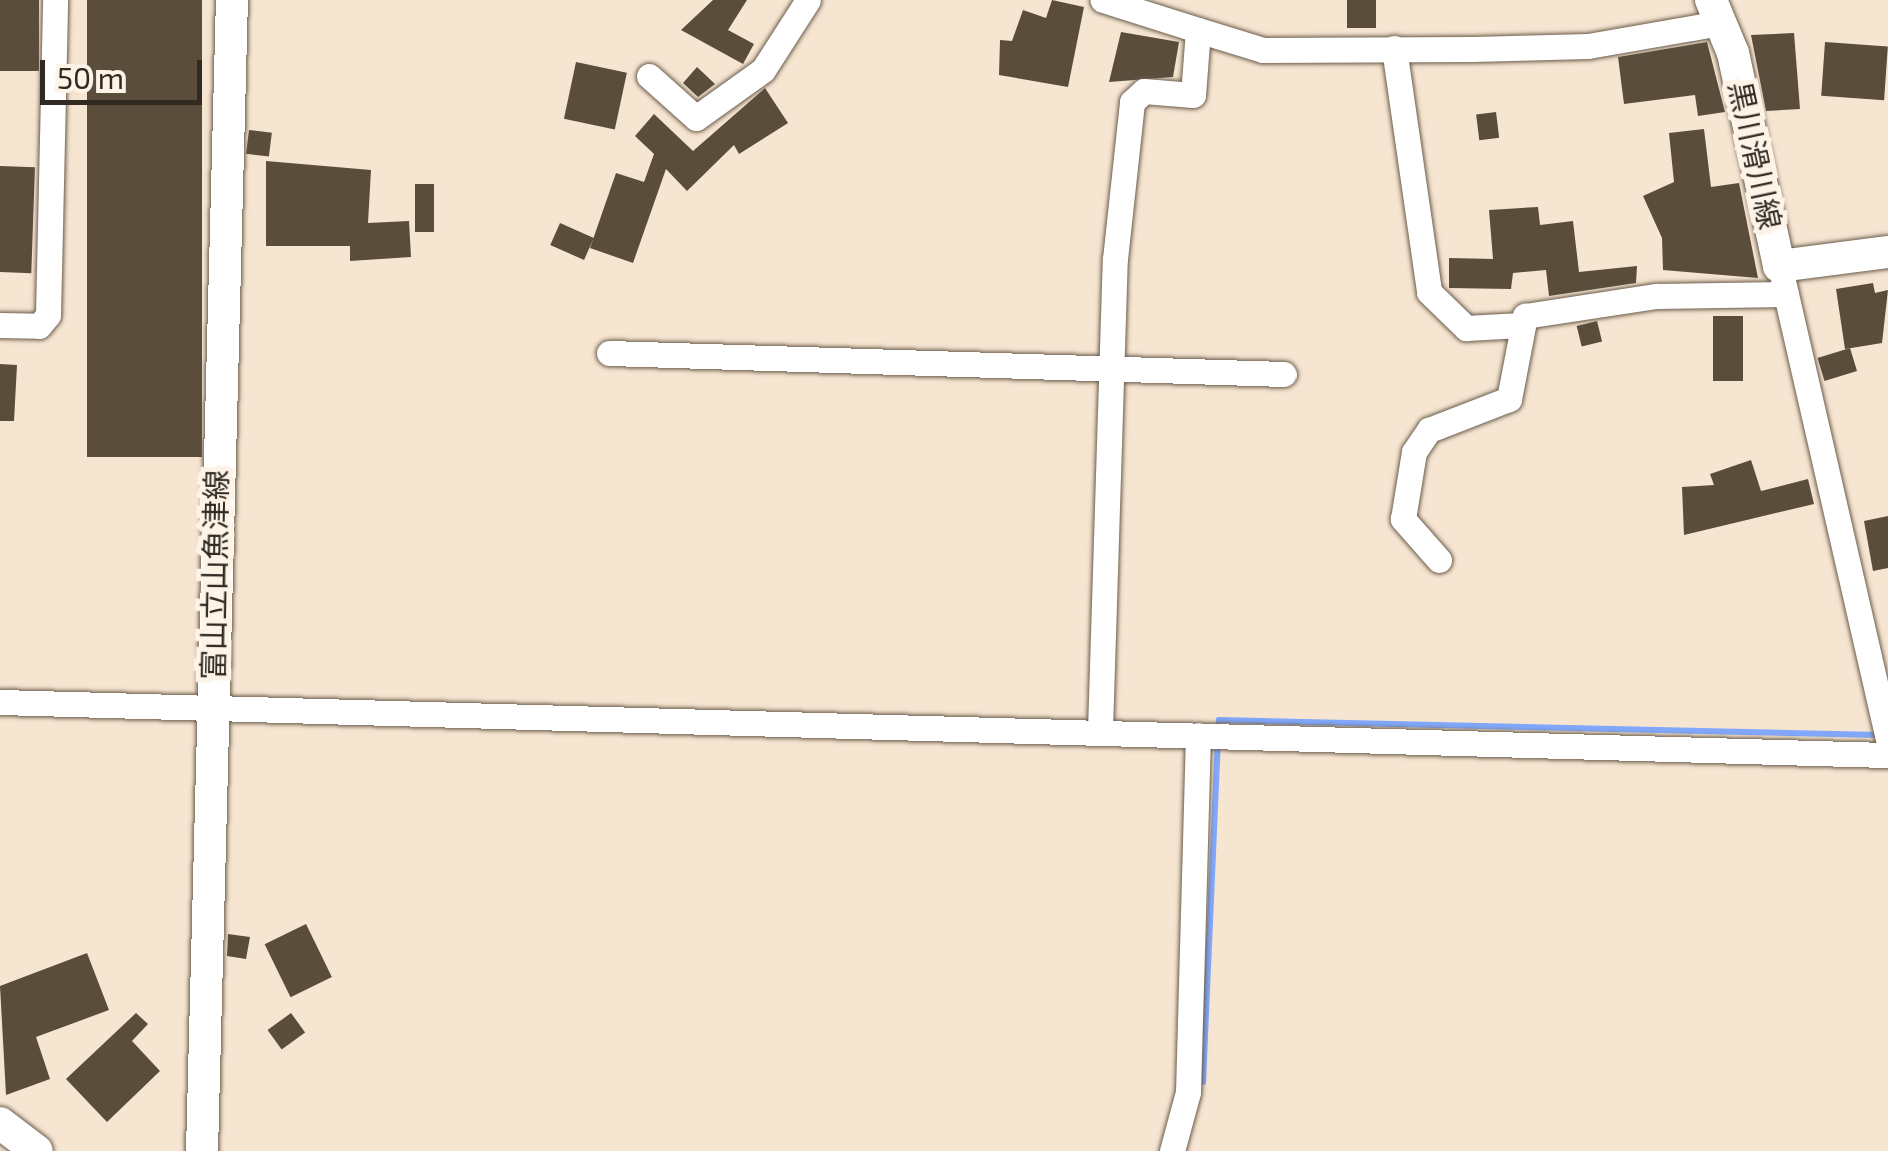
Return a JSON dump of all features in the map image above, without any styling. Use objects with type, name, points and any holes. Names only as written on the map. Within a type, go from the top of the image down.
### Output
[{"type":"main road","name":"富山立山魚津線","points":[[202,1151],[210,715],[232,0]]},
{"type":"main road","name":"黒川滑川線","points":[[1716,12],[1782,280],[1888,252]]},
{"type":"main road","points":[[0,1123],[37,1151]]},
{"type":"street","points":[[0,325],[39,326],[48,316],[56,0]]},
{"type":"street","points":[[650,76],[696,118],[763,70],[808,0]]},
{"type":"street","points":[[1103,0],[1263,50],[1588,46],[1716,12]]},
{"type":"street","points":[[1100,730],[1110,368],[1132,102],[1144,90],[1193,95],[1198,30]]},
{"type":"street","points":[[1394,48],[1428,292],[1466,328],[1522,324]]},
{"type":"street","points":[[1439,560],[1404,519],[1414,452],[1429,430],[1509,399],[1522,324],[1534,310],[1782,280],[1888,739]]},
{"type":"street","points":[[609,353],[1284,374]]},
{"type":"street","points":[[0,702],[210,715],[302,705],[1888,755]]},
{"type":"street","points":[[1172,1151],[1188,1092],[1198,735]]},
{"type":"building","points":[[0,0],[39,0],[39,71],[0,71]]},
{"type":"building","points":[[87,0],[202,0],[202,457],[87,457]]},
{"type":"building","points":[[713,0],[747,0],[728,30],[754,44],[743,64],[681,30]]},
{"type":"building","points":[[1052,0],[1084,7],[1068,87],[999,75],[1000,40],[1012,41],[1023,10],[1046,18]]},
{"type":"building","points":[[1347,0],[1376,0],[1376,28],[1347,28]]},
{"type":"building","points":[[1121,32],[1179,42],[1173,77],[1109,82]]},
{"type":"building","points":[[1794,33],[1800,109],[1766,111],[1751,35]]},
{"type":"building","points":[[1707,42],[1725,112],[1698,116],[1695,95],[1624,104],[1618,57]]},
{"type":"building","points":[[1825,42],[1888,46],[1884,100],[1821,96]]},
{"type":"building","points":[[576,62],[627,73],[615,130],[564,119]]},
{"type":"building","points":[[697,67],[715,84],[698,97],[683,83]]},
{"type":"building","points":[[765,88],[788,123],[739,154],[734,145],[687,191],[666,169],[633,263],[590,248],[616,173],[644,182],[654,154],[635,136],[654,114],[693,151]]},
{"type":"building","points":[[1496,112],[1499,138],[1479,140],[1476,114]]},
{"type":"building","points":[[1704,129],[1711,187],[1739,183],[1758,278],[1663,270],[1662,238],[1643,196],[1674,182],[1669,133]]},
{"type":"building","points":[[249,130],[272,133],[269,157],[246,154]]},
{"type":"building","points":[[266,161],[371,170],[368,223],[409,221],[411,257],[350,261],[350,246],[266,246]]},
{"type":"building","points":[[0,166],[35,167],[31,273],[0,272]]},
{"type":"building","points":[[415,184],[434,184],[434,232],[415,232]]},
{"type":"building","points":[[1538,207],[1540,225],[1573,221],[1579,272],[1637,266],[1636,283],[1549,296],[1546,270],[1513,273],[1511,289],[1449,288],[1449,258],[1493,259],[1489,210]]},
{"type":"building","points":[[560,223],[594,238],[584,260],[550,245]]},
{"type":"building","points":[[1873,283],[1875,293],[1888,290],[1882,343],[1845,349],[1836,289]]},
{"type":"building","points":[[1713,316],[1743,316],[1743,381],[1713,381]]},
{"type":"building","points":[[1597,321],[1602,341],[1582,346],[1577,326]]},
{"type":"building","points":[[1850,348],[1857,371],[1825,381],[1817,358]]},
{"type":"building","points":[[0,364],[17,365],[14,421],[0,421]]},
{"type":"building","points":[[1751,460],[1761,491],[1808,479],[1814,504],[1684,535],[1682,487],[1714,485],[1710,474]]},
{"type":"building","points":[[1888,516],[1888,568],[1873,571],[1864,521]]},
{"type":"building","points":[[306,924],[332,977],[291,997],[265,944]]},
{"type":"building","points":[[228,934],[250,937],[246,959],[227,956]]},
{"type":"building","points":[[87,953],[109,1010],[36,1037],[50,1079],[6,1095],[0,986]]},
{"type":"building","points":[[136,1013],[148,1024],[132,1041],[160,1071],[107,1122],[66,1079]]},
{"type":"building","points":[[291,1013],[305,1032],[282,1049],[268,1030]]},
{"type":"waterway","points":[[1218,731],[1219,720],[1880,735]]},
{"type":"waterway","points":[[1203,1082],[1218,744]]}]
